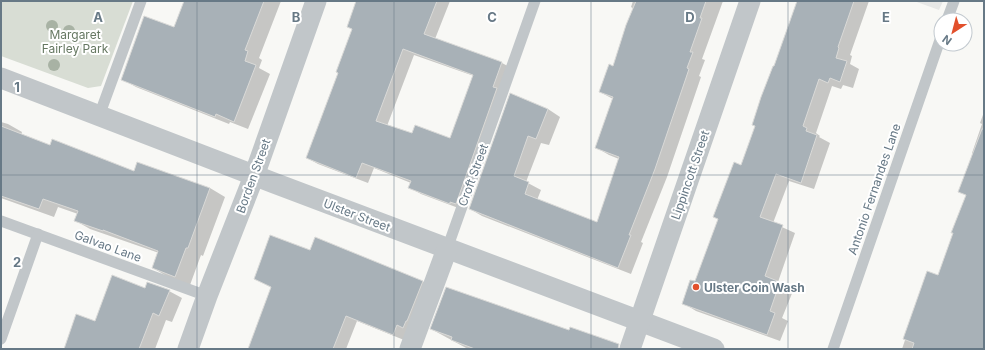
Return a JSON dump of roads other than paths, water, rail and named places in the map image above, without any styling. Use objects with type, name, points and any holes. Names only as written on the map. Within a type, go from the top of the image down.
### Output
[{"type":"street","name":"Borden Street","points":[[188,349],[206,296],[254,176],[316,1]]},
{"type":"street","name":"Lippincott Street","points":[[630,349],[750,1]]},
{"type":"street","name":"Ulster Street","points":[[1,78],[254,176],[714,349]]},
{"type":"street","name":"Croft Street","points":[[410,349],[447,249]]},
{"type":"lane","points":[[99,116],[141,1]]},
{"type":"lane","name":"Croft Street","points":[[447,249],[535,1]]},
{"type":"lane","points":[[950,12],[954,1]]},
{"type":"lane","name":"Antonio Fernandes Lane","points":[[832,349],[936,52]]},
{"type":"lane","name":"Galvao Lane","points":[[1,221],[206,296]]},
{"type":"lane","points":[[1,339],[38,234]]},
{"type":"place","name":"Ulster Coin Wash","points":[[696,287]]},
{"type":"park label","name":"Margaret Fairley Park","points":[[75,41]]}]
